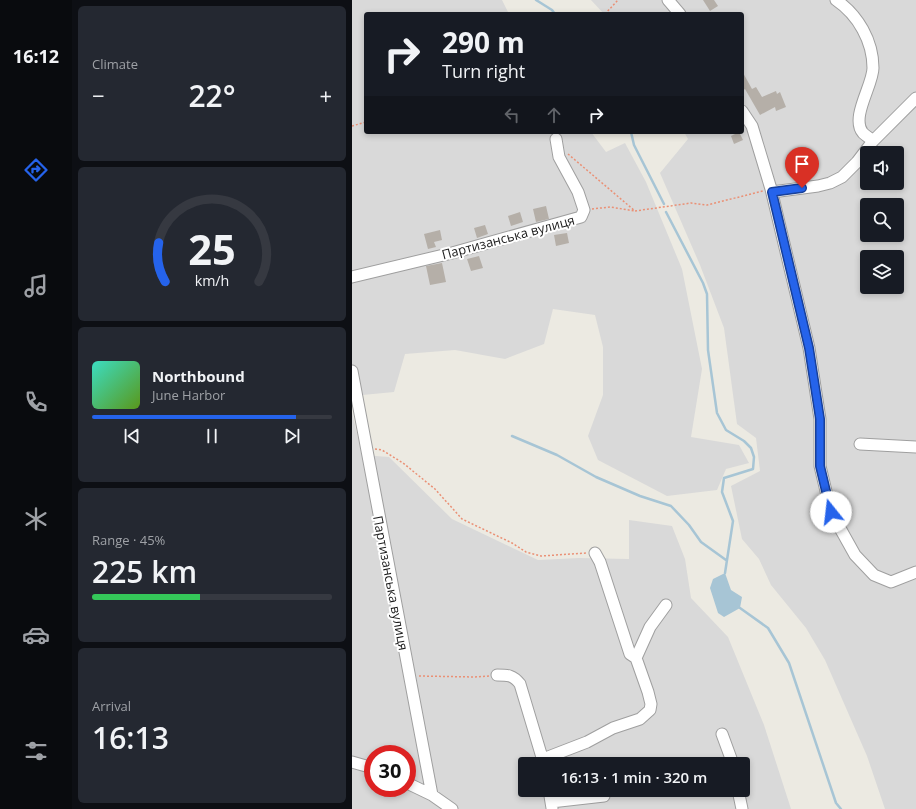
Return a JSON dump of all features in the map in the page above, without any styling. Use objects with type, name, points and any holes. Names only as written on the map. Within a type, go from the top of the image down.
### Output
[{"type":"street","points":[[668,0],[678,12]]},
{"type":"street","points":[[836,0],[845,6],[861,26],[871,52],[873,69],[860,110],[860,125],[862,133],[873,141]]},
{"type":"street","points":[[771,191],[830,183],[842,177],[857,162],[873,141],[916,98]]},
{"type":"street","points":[[744,114],[752,126],[771,191],[809,348],[820,419],[820,466],[831,512],[855,555],[874,575],[891,582],[916,572]]},
{"type":"street","name":"Партизанська вулиця","points":[[352,277],[575,220],[581,217],[584,210],[578,192],[559,157],[557,143]]},
{"type":"street","name":"Партизанська вулиця","points":[[352,371],[432,795]]},
{"type":"street","points":[[860,444],[916,447]]},
{"type":"street","points":[[555,757],[594,739],[613,728],[640,719],[650,710],[651,704],[648,692],[636,658],[630,654],[600,562],[595,553]]},
{"type":"street","points":[[636,658],[650,627],[666,605]]},
{"type":"street","points":[[497,675],[510,675],[520,684],[542,757]]},
{"type":"street","points":[[722,734],[730,757]]},
{"type":"street","points":[[352,762],[364,765]]},
{"type":"street","points":[[416,787],[432,795],[452,809]]},
{"type":"street","points":[[552,806],[599,797]]},
{"type":"street","points":[[739,797],[742,809]]},
{"type":"path","points":[[607,12],[618,0]]},
{"type":"path","points":[[352,126],[364,123]]},
{"type":"path","points":[[557,143],[635,211]]},
{"type":"path","points":[[584,210],[610,207],[635,211],[691,203],[708,205],[771,191]]},
{"type":"path","points":[[366,449],[382,450],[403,463],[435,489],[462,519],[512,543],[526,552],[541,556],[595,553]]},
{"type":"path","points":[[409,676],[475,678],[497,675]]},
{"type":"shaded area","points":[[352,0],[502,0],[508,12],[364,12],[364,134],[592,134],[606,152],[625,143],[646,182],[682,269],[702,369],[691,437],[739,445],[749,463],[726,469],[717,490],[667,496],[598,460],[588,436],[603,395],[603,347],[595,315],[553,309],[544,344],[505,359],[455,350],[405,354],[394,392],[352,396]]},
{"type":"shaded area","points":[[591,0],[916,0],[916,809],[885,809],[867,756],[825,660],[806,628],[771,585],[759,559],[742,539],[731,486],[760,471],[756,438],[737,424],[724,328],[700,265],[660,173],[688,139],[685,134],[744,134],[744,12],[602,12]]},
{"type":"shaded area","points":[[352,412],[362,455],[389,457],[452,519],[538,560],[579,558],[629,559],[629,520],[672,526],[685,559],[691,598],[728,637],[764,725],[791,809],[352,809]]},
{"type":"water","points":[[725,573],[731,590],[742,597],[740,608],[724,617],[718,613],[710,588],[713,579]]},
{"type":"building","points":[[703,0],[714,0],[718,6],[710,11]]},
{"type":"building","points":[[744,75],[752,89],[756,87],[762,97],[776,91],[777,94],[780,92],[786,107],[776,111],[775,107],[760,115],[745,89],[744,90]]},
{"type":"building","points":[[740,134],[743,140],[734,144],[731,136]]},
{"type":"building","points":[[546,206],[549,219],[536,222],[533,209]]},
{"type":"building","points":[[520,212],[523,222],[511,226],[508,216]]},
{"type":"building","points":[[485,225],[488,234],[477,238],[474,228]]},
{"type":"building","points":[[440,230],[442,240],[434,242],[436,247],[428,249],[424,234]]},
{"type":"building","points":[[567,233],[569,243],[556,246],[554,235]]},
{"type":"building","points":[[479,256],[483,268],[471,271],[467,259]]},
{"type":"building","points":[[442,263],[446,282],[430,285],[426,266]]},
{"type":"waterway","points":[[536,0],[554,12]]},
{"type":"waterway","points":[[631,134],[634,145],[664,204]]},
{"type":"waterway","points":[[666,212],[703,283],[707,294],[708,350],[717,413],[726,430],[744,441],[751,448],[754,457],[753,469],[724,478],[722,492],[733,521],[725,573]]},
{"type":"waterway","points":[[512,436],[557,455],[596,477],[640,496],[671,506],[689,525],[701,542],[726,560]]},
{"type":"waterway","points":[[740,608],[768,628],[789,663],[836,803],[841,809]]},
{"type":"route","points":[[802,188],[772,192],[779,228],[809,348],[820,419],[820,466],[831,512]]}]
